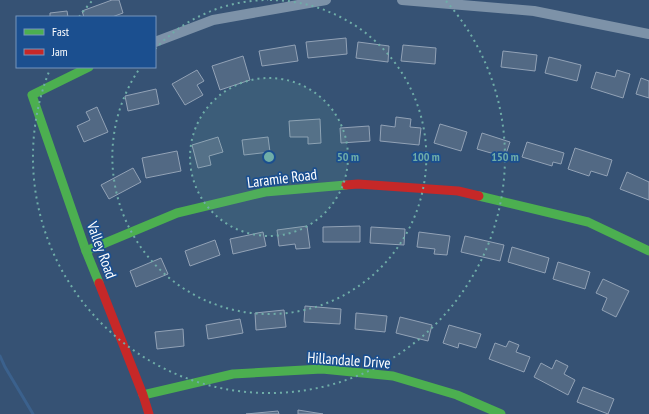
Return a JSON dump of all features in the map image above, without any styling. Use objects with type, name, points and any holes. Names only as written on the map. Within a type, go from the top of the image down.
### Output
[{"type":"street","points":[[156,42],[213,20],[326,0]]},
{"type":"street","points":[[402,0],[534,11],[649,34]]},
{"type":"street","name":"Valley Road","points":[[87,68],[32,95],[86,251],[143,394],[149,414]]},
{"type":"street","name":"Laramie Road","points":[[86,251],[177,213],[265,192],[358,184],[458,191],[588,222],[649,250]]},
{"type":"street","name":"Hillandale Drive","points":[[143,394],[233,374],[322,368],[394,376],[457,396],[501,414]]},
{"type":"building","points":[[112,0],[119,0],[123,13],[115,16],[84,16],[82,11]]},
{"type":"building","points":[[67,11],[68,16],[50,16],[50,13]]},
{"type":"building","points":[[346,38],[347,54],[308,58],[306,42]]},
{"type":"building","points":[[358,42],[389,46],[388,62],[356,58]]},
{"type":"building","points":[[295,45],[298,61],[262,66],[259,51]]},
{"type":"building","points":[[403,45],[436,48],[435,64],[401,61]]},
{"type":"building","points":[[503,51],[537,55],[535,71],[501,67]]},
{"type":"building","points":[[243,56],[250,80],[220,90],[212,66]]},
{"type":"building","points":[[549,57],[581,65],[577,81],[545,73]]},
{"type":"building","points":[[197,70],[204,81],[197,85],[203,95],[185,105],[172,84]]},
{"type":"building","points":[[617,70],[630,74],[623,98],[591,88],[596,72],[615,77]]},
{"type":"building","points":[[641,78],[649,81],[649,98],[636,94]]},
{"type":"building","points":[[156,89],[159,104],[128,111],[125,96]]},
{"type":"building","points":[[97,107],[108,132],[84,142],[77,126],[90,120],[86,112]]},
{"type":"building","points":[[396,117],[411,119],[410,127],[421,128],[419,145],[380,141],[381,125],[395,127]]},
{"type":"building","points":[[320,119],[321,143],[308,144],[308,137],[290,137],[289,121]]},
{"type":"building","points":[[440,124],[467,132],[461,151],[434,143]]},
{"type":"building","points":[[369,126],[370,141],[341,143],[340,128]]},
{"type":"building","points":[[482,133],[510,142],[505,157],[477,149]]},
{"type":"building","points":[[218,137],[223,152],[209,156],[211,165],[198,168],[192,145]]},
{"type":"building","points":[[268,137],[270,152],[244,155],[242,140]]},
{"type":"building","points":[[527,142],[564,153],[561,164],[553,162],[552,166],[522,157]]},
{"type":"building","points":[[575,148],[612,160],[607,176],[591,171],[589,176],[568,169]]},
{"type":"building","points":[[177,151],[181,171],[146,178],[142,158]]},
{"type":"building","points":[[133,168],[141,182],[109,199],[101,185]]},
{"type":"building","points":[[627,172],[649,182],[649,200],[620,189]]},
{"type":"building","points":[[307,226],[310,248],[296,249],[295,244],[279,246],[277,230]]},
{"type":"building","points":[[360,226],[360,242],[323,242],[323,227]]},
{"type":"building","points":[[371,227],[405,229],[404,245],[370,243]]},
{"type":"building","points":[[263,232],[266,246],[233,254],[230,239]]},
{"type":"building","points":[[419,232],[450,236],[447,255],[434,254],[435,249],[417,247]]},
{"type":"building","points":[[465,236],[504,245],[500,261],[461,252]]},
{"type":"building","points":[[215,240],[220,255],[190,266],[185,251]]},
{"type":"building","points":[[512,247],[549,258],[545,273],[508,262]]},
{"type":"building","points":[[161,258],[168,274],[136,287],[130,271]]},
{"type":"building","points":[[558,262],[590,272],[585,289],[553,279]]},
{"type":"building","points":[[603,279],[629,291],[616,317],[602,310],[607,298],[596,293]]},
{"type":"building","points":[[305,306],[341,309],[340,324],[304,322]]},
{"type":"building","points":[[284,310],[286,327],[256,330],[255,313]]},
{"type":"building","points":[[356,313],[387,316],[385,332],[355,329]]},
{"type":"building","points":[[400,317],[432,325],[428,341],[396,333]]},
{"type":"building","points":[[240,319],[243,333],[208,339],[206,325]]},
{"type":"building","points":[[449,325],[481,334],[476,348],[459,343],[458,348],[443,343]]},
{"type":"building","points":[[183,329],[184,346],[157,349],[155,332]]},
{"type":"building","points":[[509,341],[519,345],[516,352],[530,357],[524,372],[489,359],[495,343],[506,347]]},
{"type":"building","points":[[556,360],[568,366],[564,374],[575,380],[568,395],[534,377],[541,363],[552,369]]},
{"type":"building","points":[[583,387],[614,399],[608,414],[577,402]]},
{"type":"building","points":[[298,410],[323,414],[298,414]]},
{"type":"building","points":[[278,411],[279,414],[246,414]]},
{"type":"waterway","points":[[0,356],[33,414]]},
{"type":"traffic: fast","points":[[87,68],[32,95],[86,251],[99,283]]},
{"type":"traffic: fast","points":[[86,251],[177,213],[265,192],[346,185]]},
{"type":"traffic: fast","points":[[479,196],[588,222],[649,251]]},
{"type":"traffic: fast","points":[[143,395],[233,374],[322,369],[393,376],[457,395],[501,414]]},
{"type":"traffic: jam","points":[[346,185],[358,184],[458,191],[479,196]]},
{"type":"traffic: jam","points":[[99,283],[149,414]]}]
